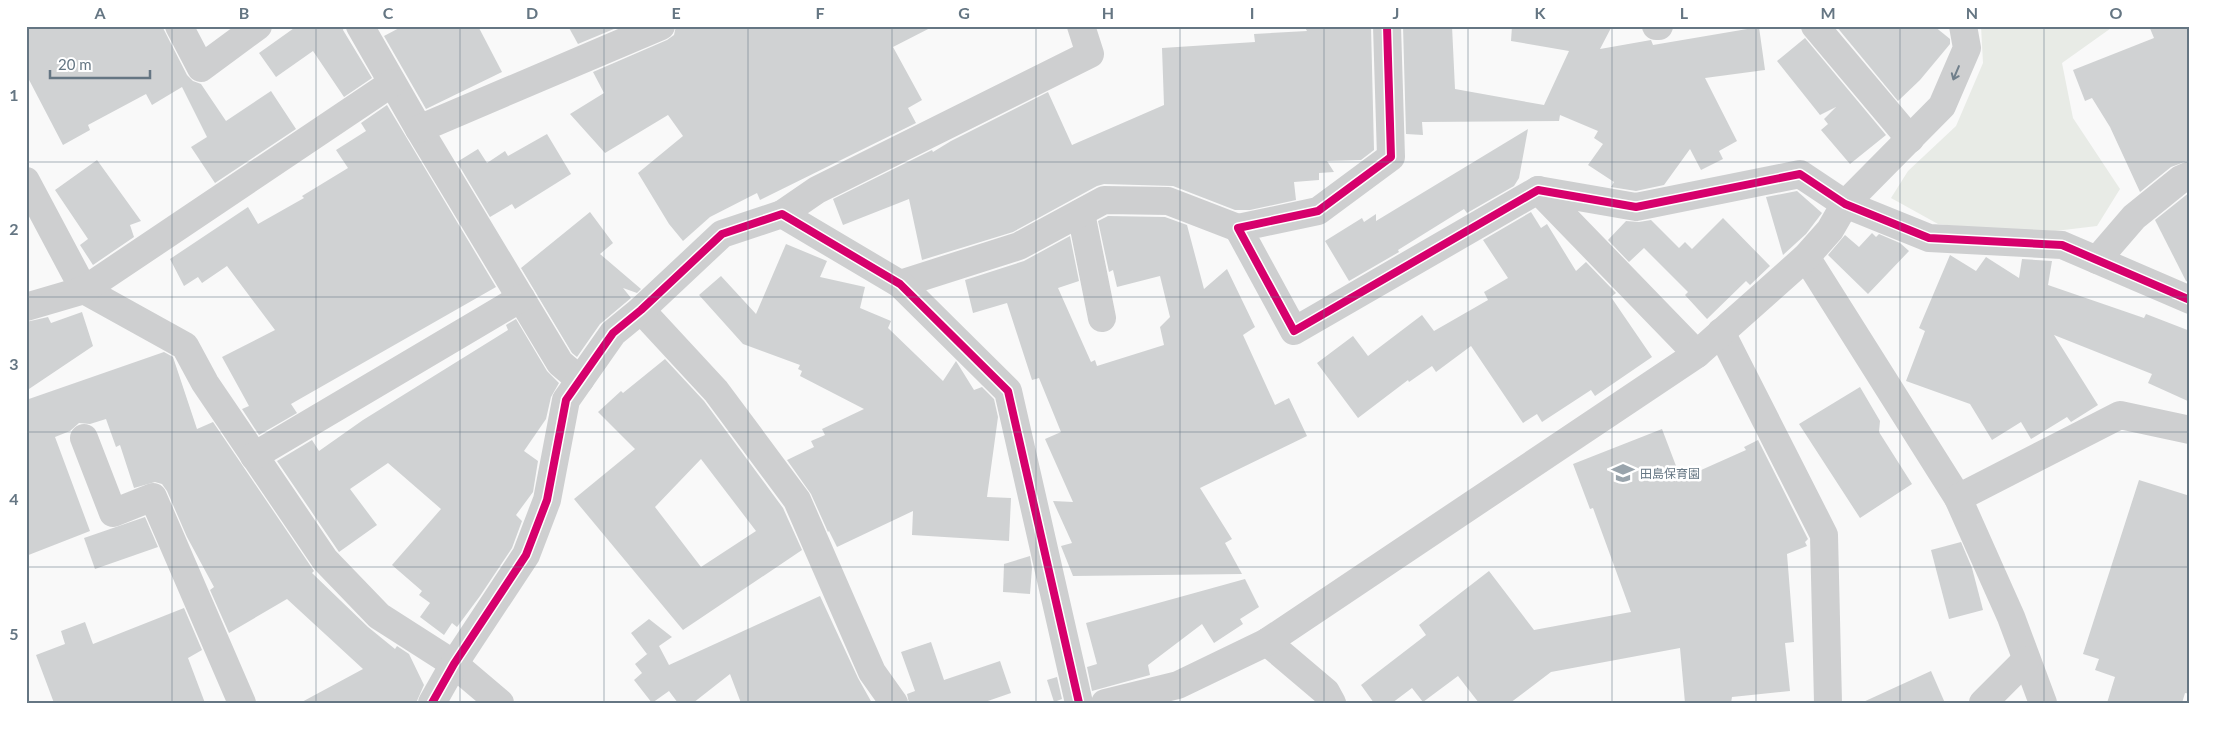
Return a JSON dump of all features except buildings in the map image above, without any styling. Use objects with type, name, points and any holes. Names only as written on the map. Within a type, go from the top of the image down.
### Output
[{"type":"street","points":[[179,26],[201,68],[258,26]]},
{"type":"street","points":[[360,26],[419,129],[560,363],[580,380]]},
{"type":"street","points":[[419,129],[634,32],[661,26]]},
{"type":"street","points":[[432,703],[454,664],[526,555],[547,500],[566,400],[612,333],[641,310],[722,234],[782,214],[817,190],[1090,54],[1081,26]]},
{"type":"street","points":[[900,284],[1019,246],[1104,200],[1168,201],[1238,228],[1318,211],[1391,157],[1387,26]]},
{"type":"street","points":[[1815,26],[1910,139]]},
{"type":"street","points":[[1105,703],[1178,685],[1267,642],[1697,354],[1806,258],[1830,230],[1845,204],[1942,106],[1967,48],[1963,26]]},
{"type":"street","points":[[26,307],[84,290],[392,83]]},
{"type":"street","points":[[1238,228],[1294,331],[1538,190],[1636,207],[1800,174],[1845,204],[1929,238],[2062,245],[2190,300]]},
{"type":"street","points":[[2097,260],[2134,217],[2181,179],[2190,175]]},
{"type":"street","points":[[26,181],[84,290],[185,346],[205,383],[325,560],[379,616],[454,664],[500,703]]},
{"type":"street","points":[[1538,190],[1697,354]]},
{"type":"street","points":[[1081,213],[1102,318]]},
{"type":"street","points":[[782,214],[900,284],[1008,391],[1079,703]]},
{"type":"street","points":[[1806,258],[1958,498],[2011,617],[2043,703]]},
{"type":"street","points":[[254,456],[521,298]]},
{"type":"street","points":[[641,310],[716,391],[797,500],[872,672],[894,703]]},
{"type":"street","points":[[1721,332],[1824,535],[1828,703]]},
{"type":"street","points":[[1958,498],[2120,415],[2190,430]]},
{"type":"street","points":[[84,438],[113,513],[153,497],[242,703]]},
{"type":"street","points":[[1267,642],[1326,692],[1332,703]]},
{"type":"street","points":[[1983,703],[2026,660]]},
{"type":"shaded area","points":[[1981,26],[2114,26],[2062,63],[2073,118],[2120,189],[2097,226],[2047,232],[1993,230],[1938,224],[1891,198],[1908,171],[1956,126],[1983,63]]},
{"type":"cycle path","points":[[1387,26],[1391,157],[1318,211],[1238,228],[1294,331],[1538,190],[1636,207],[1800,174],[1845,204],[1929,238],[2062,245],[2190,300]]},
{"type":"cycle path","points":[[432,703],[454,664],[526,555],[547,500],[566,400],[613,333],[641,310],[722,234],[782,214],[900,284],[1008,391],[1079,703]]},
{"type":"place","name":"田島保育園","points":[[1623,473]]}]
